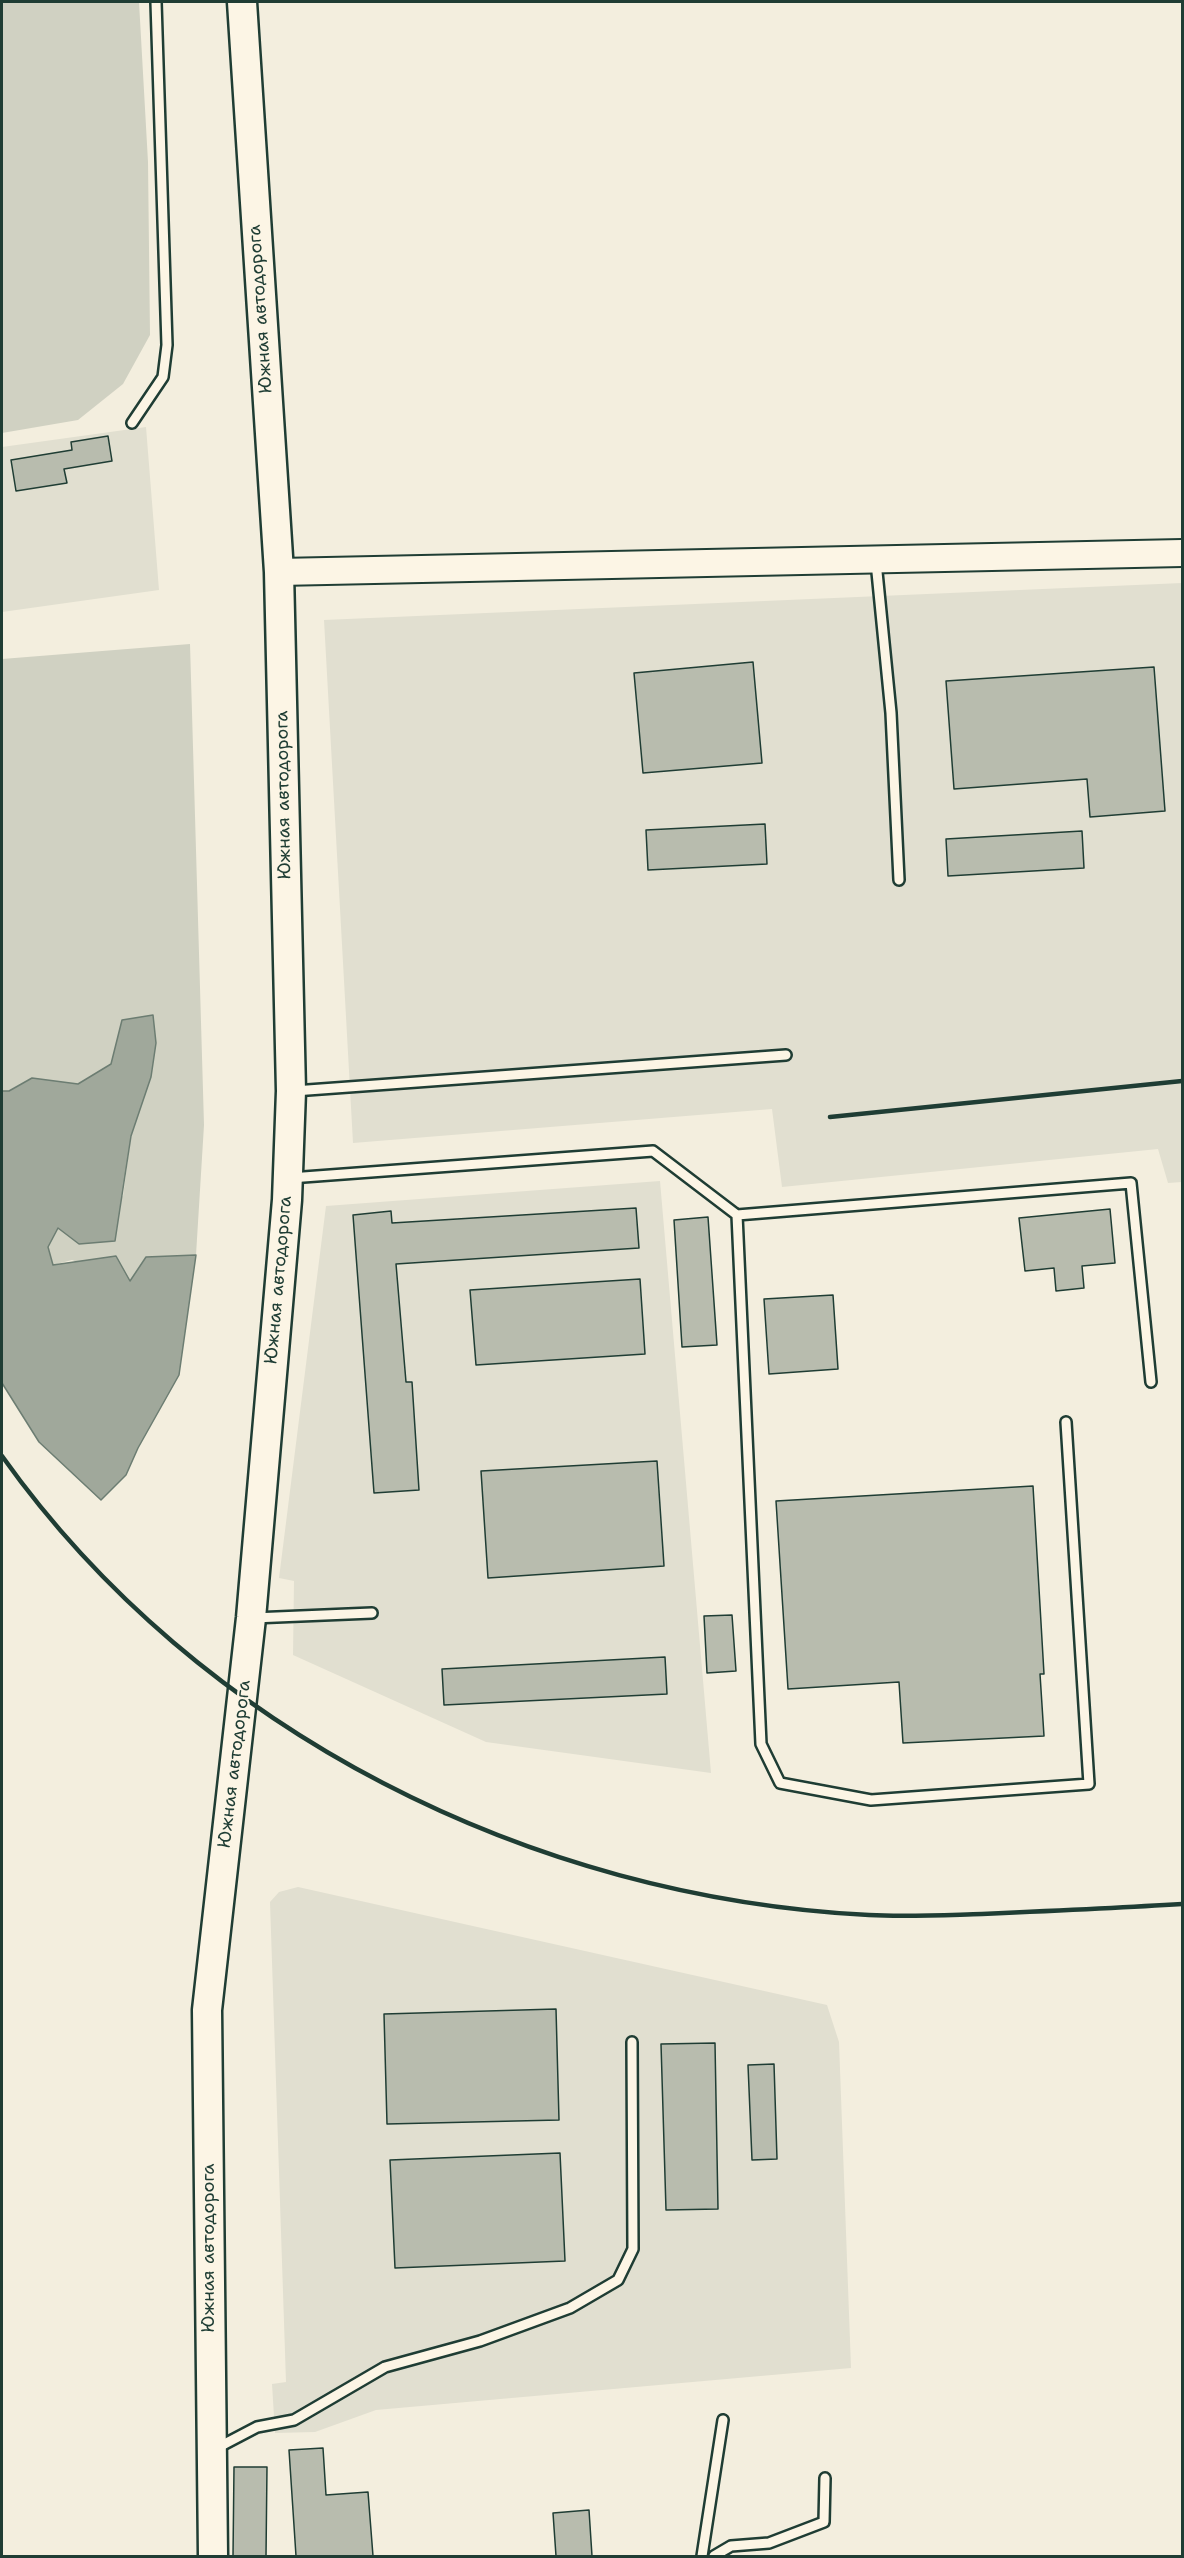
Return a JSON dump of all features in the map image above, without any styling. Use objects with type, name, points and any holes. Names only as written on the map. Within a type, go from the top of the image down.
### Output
[{"type":"main road","name":"Южная автодорога","points":[[213,2556],[210,2452],[207,2010],[251,1618],[288,1178],[291,1091],[279,572],[242,2]]},
{"type":"street","points":[[279,572],[1182,553]]},
{"type":"lane","points":[[132,423],[163,377],[167,345],[156,2]]},
{"type":"lane","points":[[876,560],[891,712],[899,880]]},
{"type":"lane","points":[[291,1091],[786,1055]]},
{"type":"lane","points":[[288,1178],[653,1151],[737,1215],[1131,1184],[1151,1382]]},
{"type":"lane","points":[[737,1215],[760,1744],[780,1782],[871,1800],[1089,1784],[1066,1422]]},
{"type":"lane","points":[[251,1618],[372,1613]]},
{"type":"lane","points":[[210,2452],[257,2427],[294,2420],[385,2367],[480,2341],[570,2308],[618,2280],[633,2248],[632,2042]]},
{"type":"lane","points":[[702,2556],[723,2420]]},
{"type":"lane","points":[[714,2556],[731,2546],[769,2543],[824,2522],[825,2478]]},
{"type":"shaded area","points":[[2,2],[139,2],[148,162],[150,335],[123,384],[78,420],[2,433]]},
{"type":"shaded area","points":[[146,427],[159,590],[2,612],[2,447]]},
{"type":"shaded area","points":[[1182,583],[1182,1182],[1168,1183],[1158,1149],[782,1187],[772,1109],[353,1143],[324,620]]},
{"type":"shaded area","points":[[190,644],[204,1125],[196,1255],[146,1257],[130,1281],[72,1260],[53,1265],[48,1247],[58,1228],[123,1196],[131,1136],[151,1077],[156,1043],[122,1020],[111,1064],[78,1085],[32,1078],[9,1091],[2,1091],[2,659]]},
{"type":"shaded area","points":[[153,1015],[156,1043],[151,1077],[131,1136],[115,1241],[79,1244],[58,1228],[48,1247],[53,1265],[116,1256],[130,1281],[146,1257],[196,1255],[179,1375],[138,1448],[126,1475],[101,1500],[39,1442],[2,1383],[2,1091],[9,1091],[32,1078],[78,1084],[111,1064],[122,1020]]},
{"type":"shaded area","points":[[660,1181],[711,1773],[486,1742],[293,1655],[294,1581],[279,1578],[326,1206]]},
{"type":"shaded area","points":[[298,1887],[827,2005],[839,2042],[851,2368],[376,2410],[315,2432],[275,2433],[272,2384],[286,2382],[270,1902],[279,1892]]},
{"type":"building","points":[[108,436],[112,461],[64,469],[67,483],[16,491],[11,460],[72,450],[71,442]]},
{"type":"building","points":[[753,662],[762,763],[643,773],[634,673]]},
{"type":"building","points":[[1154,667],[1165,811],[1090,817],[1087,779],[954,789],[946,681]]},
{"type":"building","points":[[765,824],[767,864],[648,870],[646,830]]},
{"type":"building","points":[[1082,831],[1084,868],[948,876],[946,839]]},
{"type":"building","points":[[636,1208],[639,1248],[396,1264],[406,1382],[412,1382],[419,1490],[374,1493],[353,1215],[391,1211],[392,1223]]},
{"type":"building","points":[[1110,1209],[1115,1263],[1082,1266],[1084,1288],[1056,1291],[1054,1268],[1025,1271],[1019,1218]]},
{"type":"building","points":[[708,1217],[717,1345],[682,1347],[674,1220]]},
{"type":"building","points":[[640,1279],[645,1354],[476,1365],[470,1290]]},
{"type":"building","points":[[833,1295],[838,1369],[769,1374],[764,1299]]},
{"type":"building","points":[[657,1461],[664,1566],[488,1578],[481,1471]]},
{"type":"building","points":[[1033,1486],[1044,1674],[1040,1674],[1044,1736],[903,1743],[899,1682],[788,1689],[776,1501]]},
{"type":"building","points":[[732,1615],[736,1671],[707,1673],[704,1616]]},
{"type":"building","points":[[665,1657],[667,1694],[444,1705],[442,1669]]},
{"type":"building","points":[[556,2009],[559,2120],[387,2124],[384,2014]]},
{"type":"building","points":[[715,2043],[718,2209],[666,2210],[661,2044]]},
{"type":"building","points":[[774,2064],[777,2159],[752,2160],[748,2065]]},
{"type":"building","points":[[560,2153],[565,2261],[395,2268],[390,2160]]},
{"type":"building","points":[[323,2448],[326,2495],[368,2492],[373,2556],[296,2556],[289,2450]]},
{"type":"building","points":[[234,2467],[267,2467],[266,2556],[233,2556]]},
{"type":"building","points":[[589,2510],[592,2556],[556,2556],[553,2513]]},
{"type":"railway","points":[[830,1117],[1182,1081]]},
{"type":"railway","points":[[2,1456],[82,1555],[173,1642],[274,1718],[383,1783],[499,1835],[619,1875],[743,1902],[869,1915],[982,1914],[1182,1904]]}]
